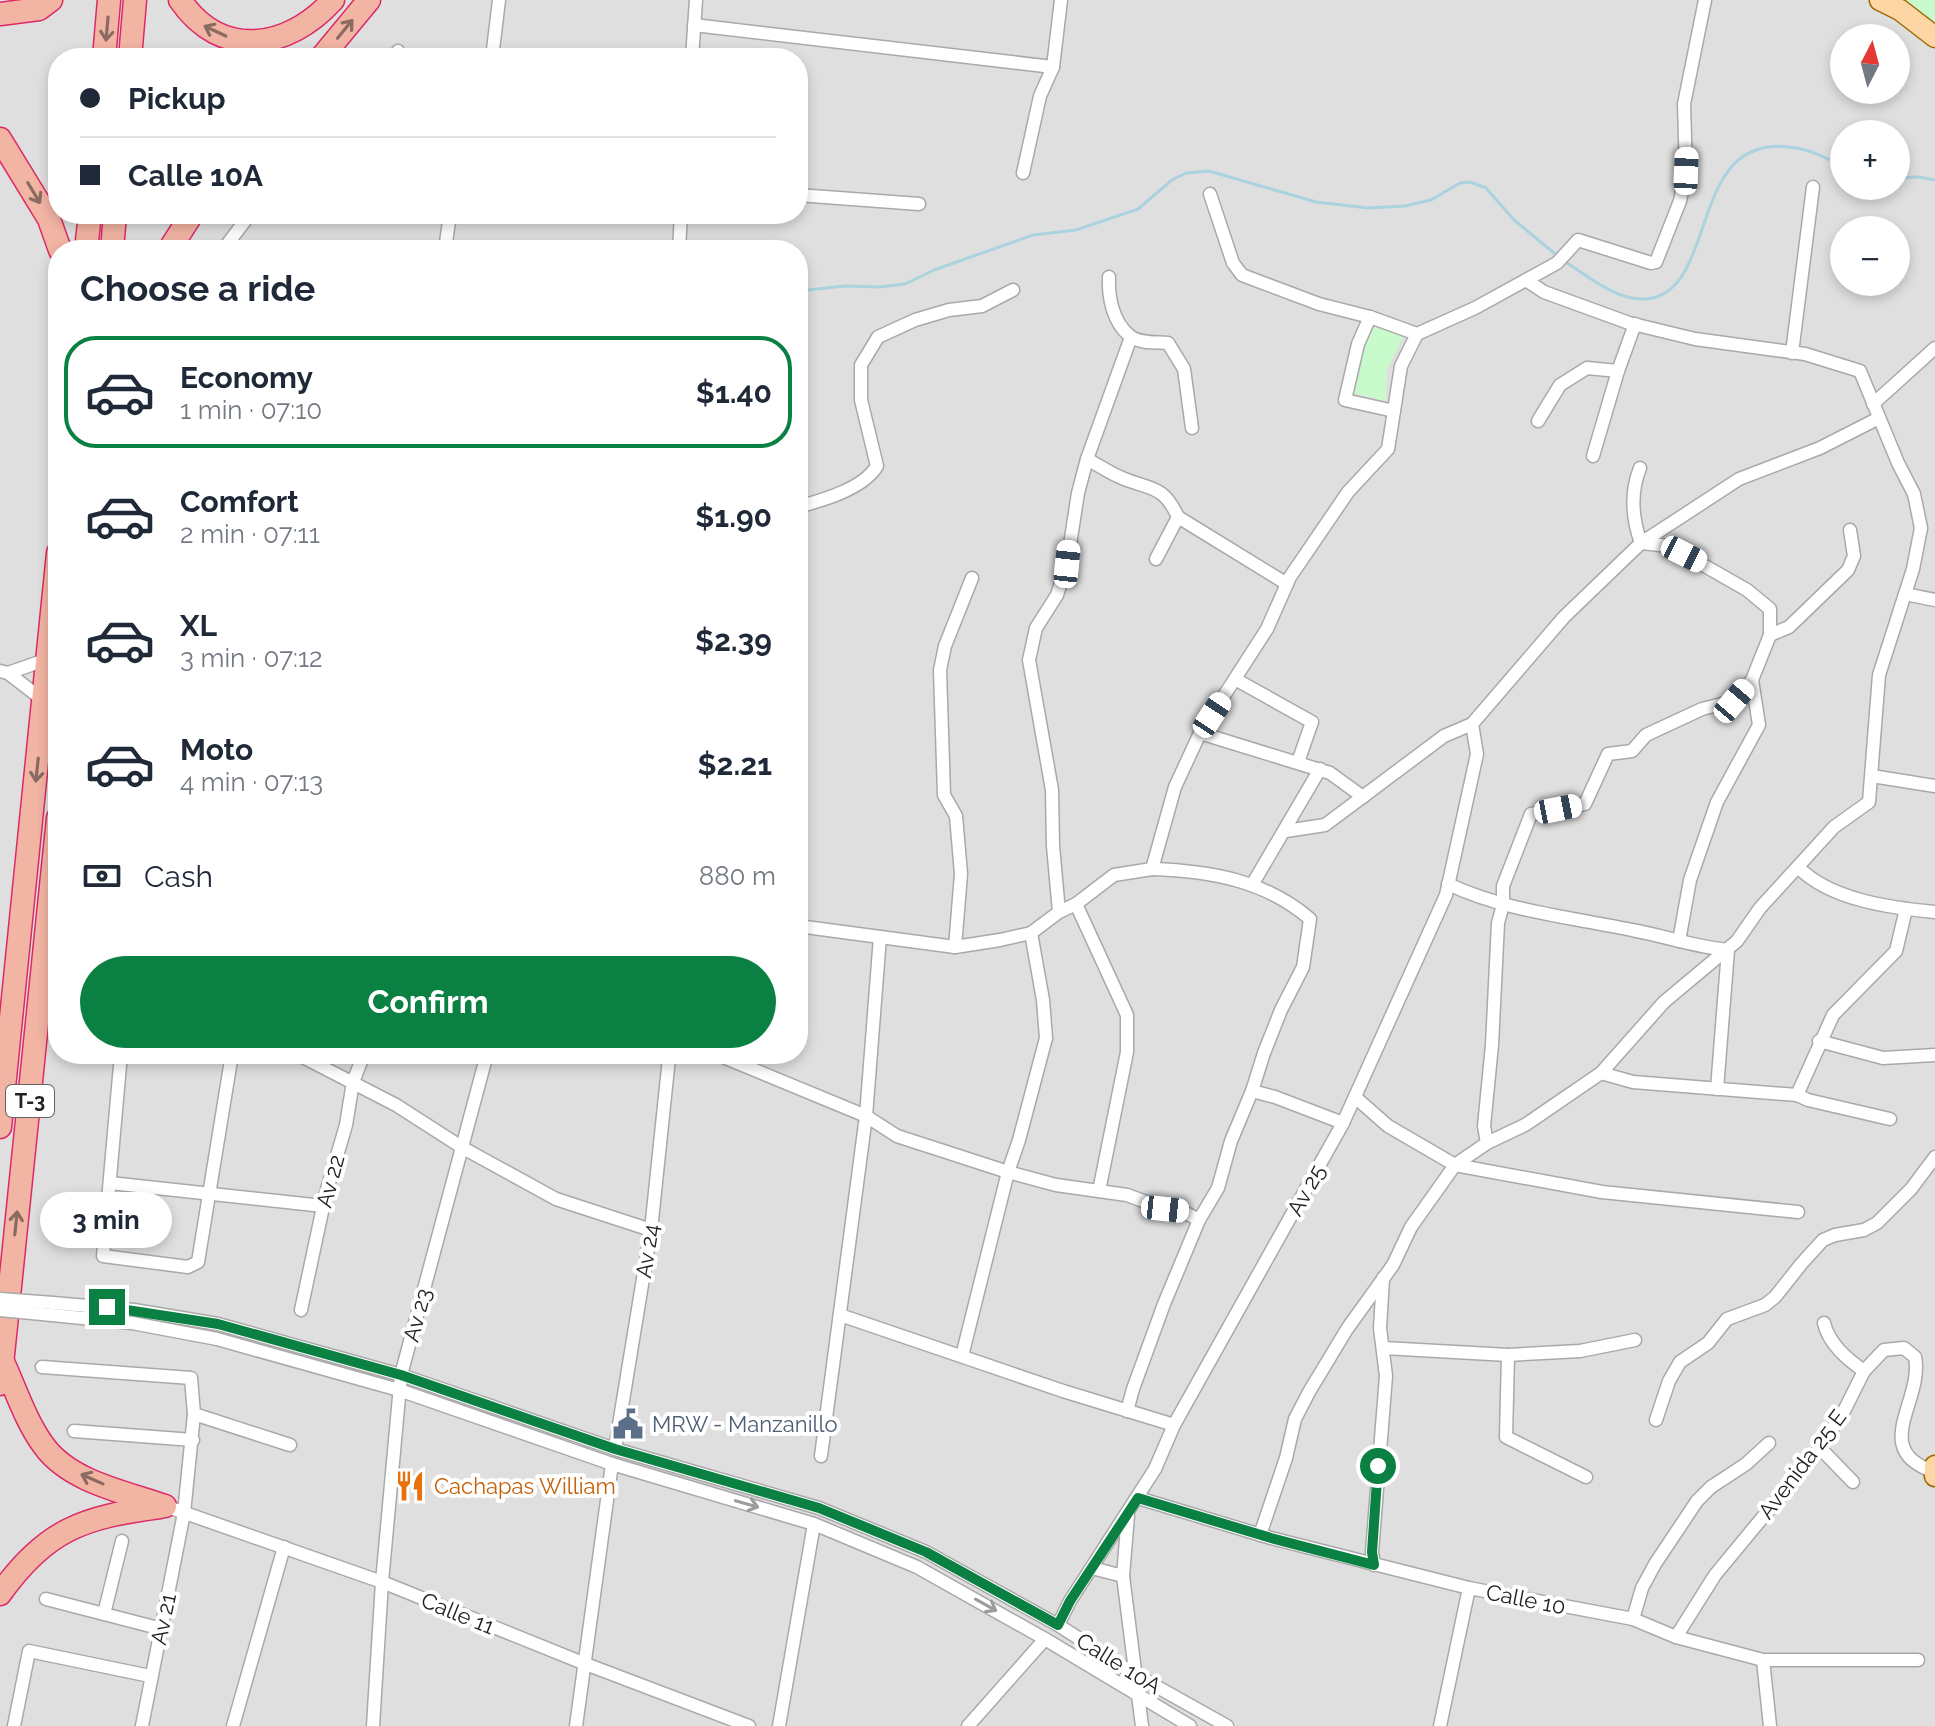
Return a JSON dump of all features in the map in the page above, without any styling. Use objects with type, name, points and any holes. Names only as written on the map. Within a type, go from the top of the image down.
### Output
[{"type":"highway","points":[[0,14],[39,9],[51,0]]},
{"type":"highway","points":[[105,48],[109,0]]},
{"type":"highway","points":[[131,48],[135,0]]},
{"type":"highway","points":[[180,0],[206,29],[241,42],[269,40],[307,25],[333,0]]},
{"type":"highway","points":[[329,48],[369,0]]},
{"type":"highway","points":[[0,139],[48,217]]},
{"type":"highway","name":"T-3","points":[[0,1127],[48,659]]},
{"type":"highway","name":"T-3","points":[[0,1384],[48,917]]},
{"type":"highway","points":[[3,1361],[30,1422],[45,1447],[63,1466],[95,1482],[175,1510]]},
{"type":"highway","points":[[0,1594],[23,1563],[51,1539],[84,1521],[118,1513],[175,1510]]},
{"type":"main road","points":[[1880,0],[1898,5],[1935,37]]},
{"type":"main road","points":[[1935,1466],[1935,1474]]},
{"type":"street","points":[[493,48],[499,0]]},
{"type":"street","points":[[693,48],[696,0]]},
{"type":"street","points":[[1023,173],[1040,96],[1053,67],[1061,0]]},
{"type":"street","points":[[1152,869],[1175,787],[1200,733],[1267,629],[1287,584],[1348,492],[1388,449],[1401,366],[1417,334],[1475,308],[1557,263],[1578,240],[1651,263],[1660,256],[1680,201],[1686,171],[1684,104],[1705,0]]},
{"type":"street","points":[[694,25],[1053,67]]},
{"type":"street","points":[[1792,353],[1813,187]]},
{"type":"street","points":[[1210,194],[1233,263],[1242,275],[1319,304],[1370,317],[1417,334]]},
{"type":"street","points":[[808,196],[919,204]]},
{"type":"street","points":[[1109,277],[1108,301],[1131,337],[1168,343],[1184,369],[1192,428]]},
{"type":"street","points":[[1260,1535],[1286,1458],[1295,1419],[1334,1349],[1393,1265],[1411,1227],[1455,1165],[1487,1143],[1525,1125],[1601,1073],[1664,1002],[1728,950],[1760,908],[1834,827],[1869,802],[1879,675],[1905,594],[1921,528],[1914,494],[1860,371],[1792,353],[1695,339],[1635,324],[1544,292],[1526,280]]},
{"type":"street","points":[[808,504],[870,477],[877,466],[861,400],[861,365],[878,337],[937,313],[982,306],[1013,290]]},
{"type":"street","points":[[1370,317],[1358,344],[1345,400],[1394,411]]},
{"type":"street","points":[[1593,456],[1635,324]]},
{"type":"street","points":[[1059,912],[1052,790],[1029,660],[1036,628],[1057,595],[1067,564],[1078,493],[1087,459],[1131,337]]},
{"type":"street","points":[[1873,404],[1935,348]]},
{"type":"street","points":[[1538,421],[1560,385],[1587,368],[1618,371]]},
{"type":"street","points":[[1286,831],[1325,825],[1444,736],[1472,724],[1564,617],[1641,543],[1739,479],[1820,448],[1879,418]]},
{"type":"street","points":[[1087,459],[1122,479],[1149,485],[1164,494],[1178,517],[1287,584]]},
{"type":"street","points":[[1640,468],[1633,487],[1634,525],[1641,543]]},
{"type":"street","points":[[1156,559],[1178,517]]},
{"type":"street","points":[[1770,635],[1789,627],[1848,570],[1854,556],[1850,530]]},
{"type":"street","points":[[1487,1143],[1484,1126],[1492,1045],[1498,923],[1503,905],[1503,886],[1531,814],[1585,804],[1608,754],[1632,751],[1646,735],[1702,709],[1734,701],[1752,680],[1770,635],[1770,609],[1747,590],[1670,546],[1641,543]]},
{"type":"street","points":[[955,947],[961,874],[956,816],[944,795],[940,670],[945,646],[972,578]]},
{"type":"street","points":[[1905,594],[1935,600]]},
{"type":"street","points":[[4,672],[48,659]]},
{"type":"street","points":[[4,672],[44,700]]},
{"type":"street","points":[[1235,679],[1312,722],[1298,762]]},
{"type":"street","points":[[1679,941],[1690,880],[1717,802],[1759,725],[1752,680]]},
{"type":"street","name":"Av 25","points":[[1058,1625],[1155,1469],[1174,1425],[1355,1097],[1446,895],[1477,754],[1472,724]]},
{"type":"street","points":[[1200,733],[1320,769],[1363,797]]},
{"type":"street","points":[[1252,885],[1320,769]]},
{"type":"street","points":[[1872,776],[1935,786]]},
{"type":"street","points":[[1798,867],[1809,878],[1843,894],[1906,909],[1935,912]]},
{"type":"street","points":[[808,927],[955,947],[1031,933],[1114,875],[1152,869],[1217,875],[1252,885],[1288,900],[1310,919],[1303,967],[1281,1010],[1231,1141],[1218,1188],[1199,1220],[1159,1318],[1127,1411]]},
{"type":"street","points":[[1448,884],[1503,905],[1728,950]]},
{"type":"street","points":[[1076,904],[1127,1015],[1127,1052],[1099,1191]]},
{"type":"street","points":[[1797,1095],[1833,1015],[1896,951],[1906,909]]},
{"type":"street","points":[[962,1356],[1008,1172],[1046,1038],[1043,1000],[1031,933]]},
{"type":"street","points":[[821,1456],[866,1116],[880,937]]},
{"type":"street","points":[[1717,1089],[1728,950]]},
{"type":"street","points":[[1819,1041],[1883,1058],[1935,1055]]},
{"type":"street","points":[[120,1064],[104,1258],[188,1267],[196,1264],[230,1064]]},
{"type":"street","points":[[315,1064],[396,1105],[463,1148],[556,1199],[651,1230]]},
{"type":"street","name":"Av 22","points":[[301,1310],[323,1206],[360,1064]]},
{"type":"street","name":"Av 23","points":[[373,1726],[382,1582],[401,1375],[484,1064]]},
{"type":"street","name":"Av 24","points":[[615,1449],[651,1230],[668,1064]]},
{"type":"street","points":[[740,1064],[866,1116],[897,1136],[1008,1172],[1056,1185],[1127,1195],[1165,1209],[1182,1211],[1199,1220]]},
{"type":"street","points":[[1601,1073],[1633,1082],[1797,1095],[1890,1119]]},
{"type":"street","points":[[1252,1091],[1343,1123]]},
{"type":"street","points":[[1355,1097],[1388,1126],[1455,1165],[1602,1192],[1798,1212]]},
{"type":"street","points":[[1656,1420],[1669,1381],[1680,1362],[1708,1343],[1727,1319],[1765,1305],[1775,1297],[1823,1240],[1864,1230],[1877,1223],[1911,1189],[1935,1157]]},
{"type":"street","points":[[110,1183],[323,1206]]},
{"type":"street","points":[[1374,1565],[1372,1552],[1386,1376],[1380,1328],[1383,1277]]},
{"type":"street","points":[[0,1299],[53,1309]]},
{"type":"street","points":[[0,1310],[53,1309]]},
{"type":"street","name":"Calle 10A","points":[[53,1309],[134,1310],[218,1324],[401,1375],[615,1449],[819,1508],[926,1552],[1058,1625],[1136,1675],[1227,1726]]},
{"type":"street","name":"Calle 10A","points":[[53,1309],[217,1339],[399,1390],[612,1464],[814,1524],[917,1567],[1190,1726]]},
{"type":"street","points":[[840,1315],[1174,1425]]},
{"type":"street","points":[[1824,1323],[1825,1330],[1845,1357],[1864,1371]]},
{"type":"street","points":[[1384,1348],[1508,1355],[1580,1351],[1635,1340]]},
{"type":"street","name":"Avenida 25 E","points":[[1676,1637],[1715,1575],[1820,1448],[1844,1411],[1864,1371],[1884,1350],[1904,1348],[1915,1357],[1916,1377],[1901,1433],[1909,1459],[1935,1474]]},
{"type":"street","points":[[1508,1355],[1506,1437],[1586,1477]]},
{"type":"street","name":"Av 21","points":[[42,1367],[190,1376],[193,1440],[175,1510],[162,1629],[142,1726]]},
{"type":"street","points":[[194,1414],[290,1445]]},
{"type":"street","points":[[74,1431],[193,1440]]},
{"type":"street","points":[[1633,1619],[1642,1588],[1655,1564],[1697,1501],[1769,1443]]},
{"type":"street","points":[[1820,1448],[1853,1482]]},
{"type":"street","points":[[576,1726],[612,1464]]},
{"type":"street","name":"Calle 10","points":[[1138,1498],[1374,1565],[1469,1588],[1633,1619],[1676,1637],[1763,1660],[1918,1660]]},
{"type":"street","name":"Calle 11","points":[[175,1510],[382,1582],[749,1726]]},
{"type":"street","points":[[1129,1511],[1123,1576],[1142,1726]]},
{"type":"street","points":[[779,1726],[814,1524]]},
{"type":"street","points":[[104,1614],[122,1541]]},
{"type":"street","points":[[233,1726],[284,1547]]},
{"type":"street","points":[[1092,1568],[1123,1576]]},
{"type":"street","points":[[1440,1726],[1469,1588]]},
{"type":"street","points":[[46,1599],[162,1629]]},
{"type":"street","points":[[968,1726],[1045,1639]]},
{"type":"street","points":[[14,1726],[29,1651],[150,1676]]},
{"type":"street","points":[[1763,1660],[1770,1726]]},
{"type":"shaded area","points":[[0,0],[1935,0],[1935,1726],[0,1726]]},
{"type":"green space","points":[[1906,0],[1935,0],[1935,25]]},
{"type":"green space","points":[[1372,323],[1404,335],[1387,370],[1386,401],[1352,393],[1362,347]]},
{"type":"waterway","points":[[1564,261],[1613,292],[1646,299],[1670,289],[1686,268],[1721,182],[1739,159],[1766,147],[1805,150],[1830,160]]},
{"type":"waterway","points":[[808,290],[905,284],[934,270],[1033,235],[1076,230],[1138,209],[1172,180],[1186,173],[1209,171],[1316,202],[1368,208],[1405,206],[1431,200],[1460,183],[1470,182],[1486,188],[1514,220],[1554,253]]},
{"type":"waterway","points":[[1910,177],[1935,180]]},
{"type":"place","name":"MRW - Manzanillo","points":[[628,1424]]},
{"type":"place","name":"Cachapas William","points":[[410,1486]]},
{"type":"route","points":[[107,1307],[218,1324],[401,1375],[615,1449],[819,1508],[926,1552],[1058,1625],[1070,1601],[1138,1498],[1374,1565],[1372,1552],[1378,1466]]}]
